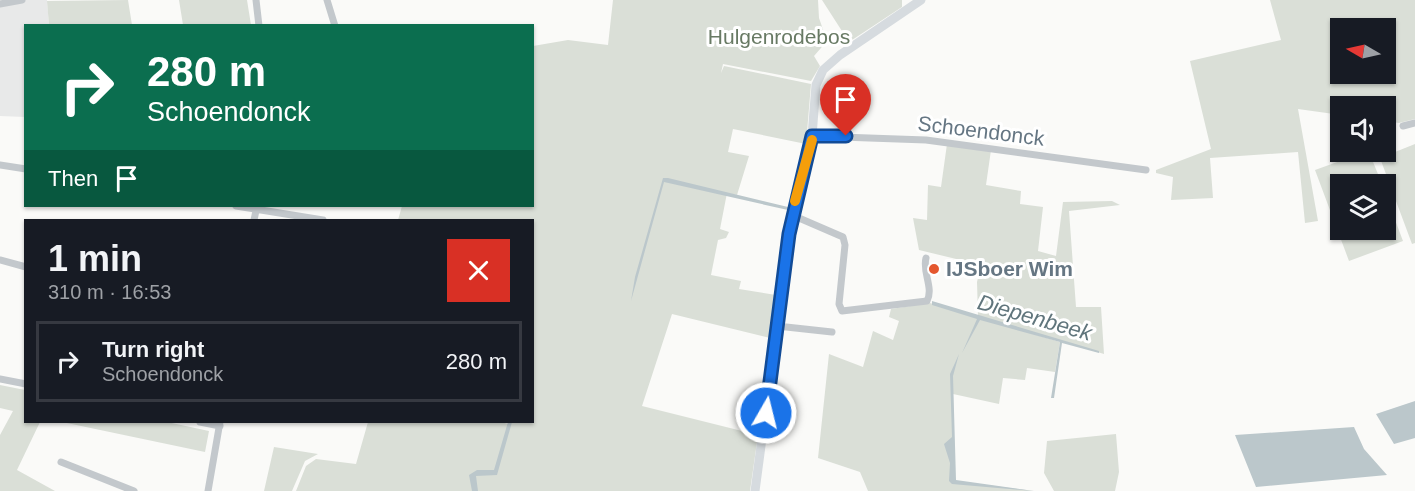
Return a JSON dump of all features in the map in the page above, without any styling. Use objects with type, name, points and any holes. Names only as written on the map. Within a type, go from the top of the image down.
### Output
[{"type":"street","points":[[0,4],[22,0]]},
{"type":"street","points":[[256,0],[260,24]]},
{"type":"street","points":[[327,0],[334,24]]},
{"type":"street","points":[[755,491],[792,215],[812,136],[816,85],[823,70],[840,55],[921,0]]},
{"type":"street","points":[[1402,126],[1415,123]]},
{"type":"street","name":"Schoendonck","points":[[812,136],[926,140],[1146,170]]},
{"type":"street","points":[[0,165],[24,169]]},
{"type":"street","points":[[257,207],[318,219]]},
{"type":"street","points":[[792,215],[843,237],[845,245],[839,304],[842,311],[927,301],[929,296],[926,258]]},
{"type":"street","points":[[0,260],[24,266]]},
{"type":"street","points":[[777,326],[832,332]]},
{"type":"street","points":[[0,379],[24,384]]},
{"type":"street","points":[[208,491],[220,424]]},
{"type":"street","points":[[61,462],[134,491]]},
{"type":"shaded area","points":[[0,0],[47,0],[49,24],[24,24],[24,117],[0,116]]},
{"type":"shaded area","points":[[663,178],[788,207],[788,210],[664,182],[631,301],[635,277]]},
{"type":"shaded area","points":[[932,301],[1099,351],[1099,353],[1062,343],[1054,398],[1051,398],[1060,342],[980,320],[962,353],[977,319],[932,305]]},
{"type":"shaded area","points":[[959,354],[953,376],[956,480],[1034,491],[952,484],[949,481],[950,463],[944,444],[952,437],[950,374]]},
{"type":"shaded area","points":[[1415,401],[1415,438],[1394,444],[1376,414]]},
{"type":"shaded area","points":[[508,423],[512,423],[497,475],[476,476],[478,491],[472,491],[469,475],[477,470],[494,470]]},
{"type":"shaded area","points":[[1354,427],[1364,449],[1387,475],[1256,487],[1235,435]]},
{"type":"green space","points":[[128,0],[132,24],[49,24],[47,1]]},
{"type":"green space","points":[[179,0],[247,0],[251,24],[183,24]]},
{"type":"green space","name":"Hulgenrodebos","points":[[613,0],[818,0],[819,18],[827,41],[814,56],[820,66],[811,81],[723,64],[721,73],[724,66],[811,84],[806,144],[733,129],[728,152],[749,156],[737,195],[727,193],[720,229],[729,232],[726,238],[718,240],[711,275],[741,281],[739,289],[776,295],[770,338],[672,314],[642,406],[758,435],[750,491],[296,491],[306,466],[316,459],[356,464],[368,423],[534,423],[534,219],[398,219],[402,207],[534,207],[534,46],[568,40],[608,45]]},
{"type":"green space","points":[[822,0],[902,0],[902,7],[849,42]]},
{"type":"green space","points":[[1270,0],[1415,0],[1415,119],[1396,123],[1396,96],[1330,96],[1330,113],[1298,109],[1318,221],[1305,223],[1298,152],[1210,158],[1213,198],[1171,200],[1173,177],[1156,173],[1156,170],[1211,149],[1190,61],[1281,40]]},
{"type":"green space","points":[[947,144],[991,150],[986,185],[1021,191],[1020,204],[1043,207],[1038,251],[1056,256],[1063,202],[1112,201],[1120,205],[1069,211],[1076,307],[1101,307],[1104,354],[978,316],[977,282],[981,265],[919,250],[913,218],[927,220],[928,185],[941,187]]},
{"type":"green space","points":[[1415,144],[1415,243],[1412,244],[1396,201],[1396,174],[1386,174],[1381,162],[1396,162],[1396,152]]},
{"type":"green space","points":[[1337,162],[1373,162],[1378,174],[1330,174],[1330,210],[1315,170]]},
{"type":"green space","points":[[1396,222],[1403,241],[1349,261],[1341,240],[1396,240]]},
{"type":"green space","points":[[930,303],[1060,342],[1055,372],[1027,368],[1025,380],[1003,378],[999,404],[953,394],[955,481],[1034,491],[868,491],[860,472],[818,458],[829,354],[863,367],[873,331],[893,340],[899,321],[889,317],[891,309]]},
{"type":"green space","points":[[0,385],[24,390],[24,423],[40,423],[17,470],[55,491],[0,491],[0,435],[13,411],[0,408]]},
{"type":"green space","points":[[67,423],[172,423],[209,431],[205,452]]},
{"type":"green space","points":[[1116,434],[1119,472],[1115,491],[1054,491],[1044,473],[1047,441]]},
{"type":"green space","points":[[274,447],[318,454],[305,461],[292,491],[264,491]]},
{"type":"slow traffic","points":[[795,201],[812,140]]},
{"type":"place","name":"IJSboer Wim","points":[[934,269]]},
{"type":"route","points":[[766,413],[789,234],[812,136],[846,136]]},
{"type":"water label","name":"Diepenbeek","points":[[1035,317]]}]
